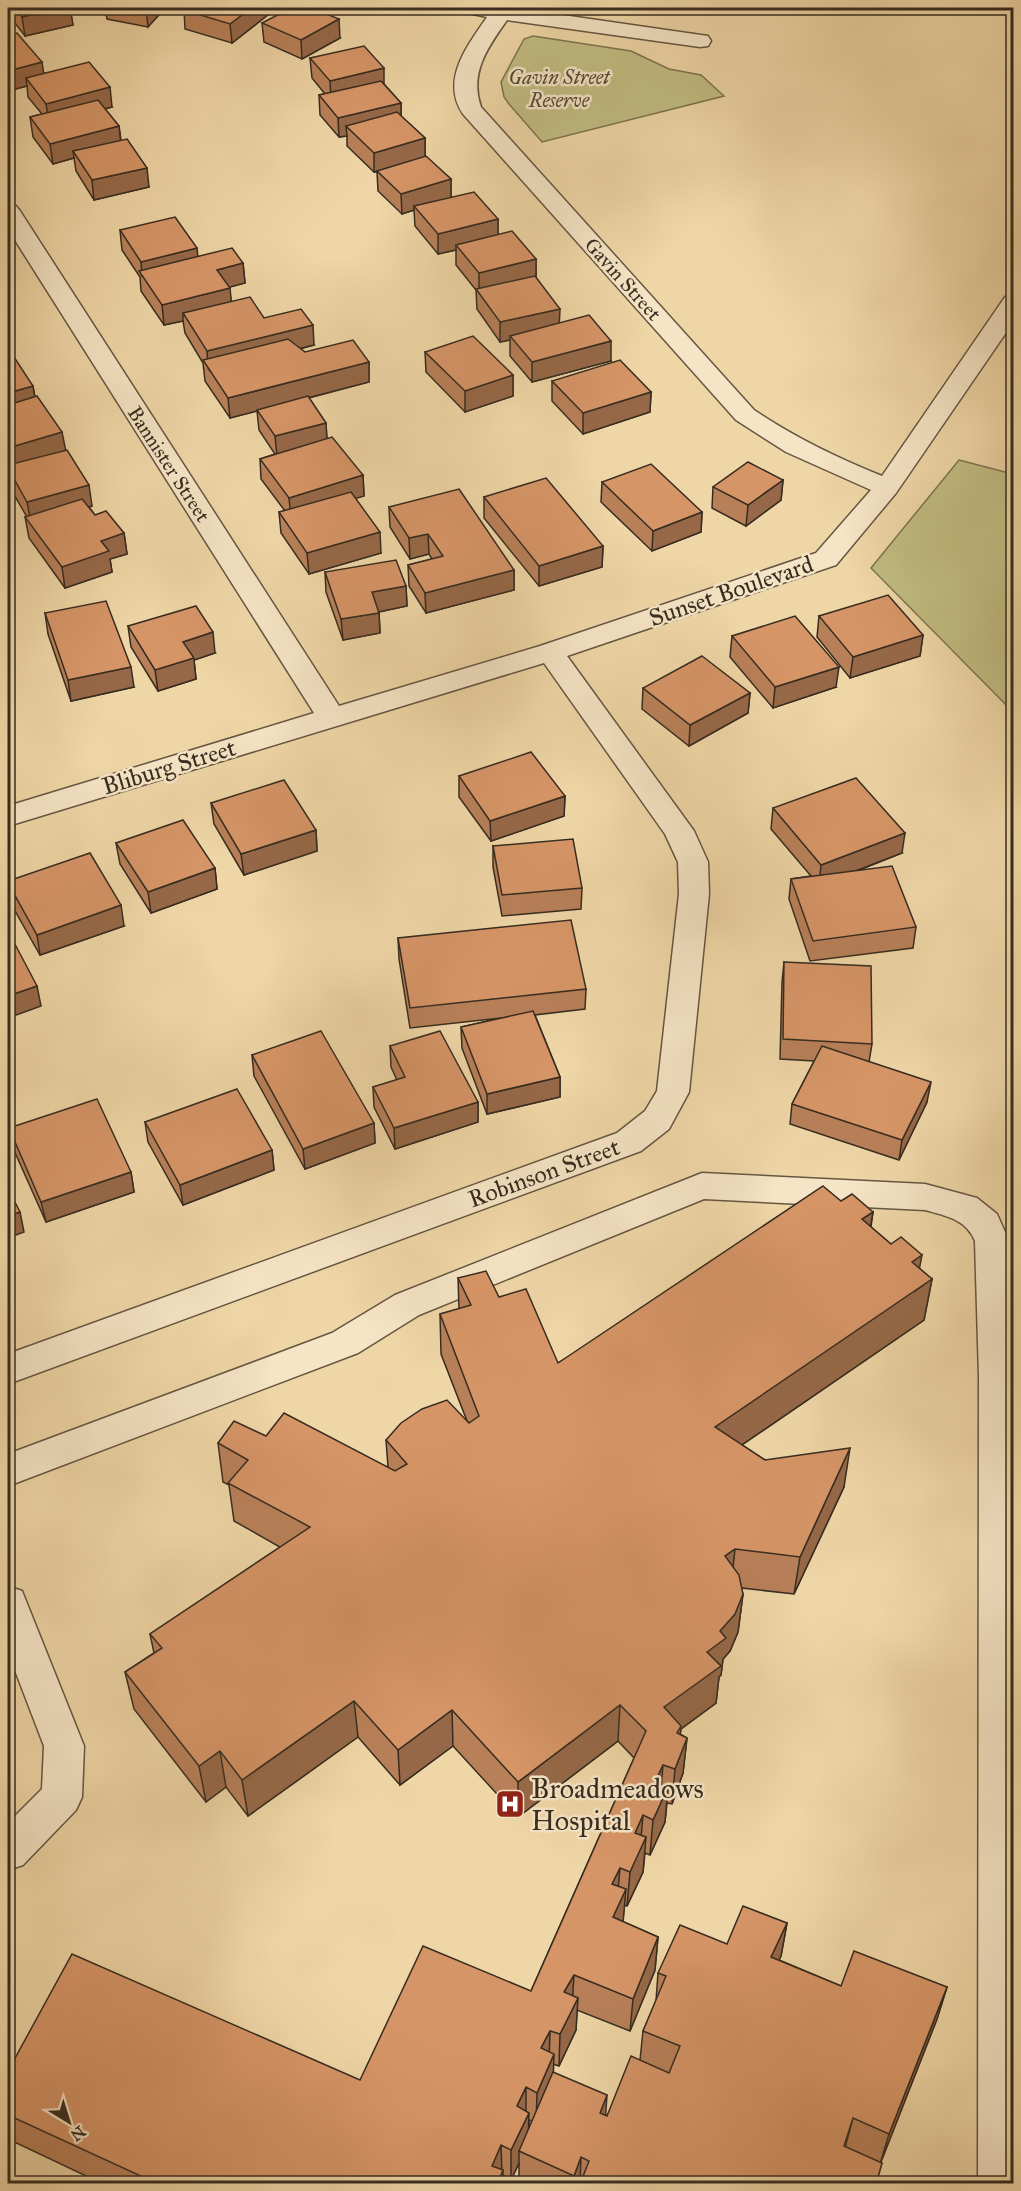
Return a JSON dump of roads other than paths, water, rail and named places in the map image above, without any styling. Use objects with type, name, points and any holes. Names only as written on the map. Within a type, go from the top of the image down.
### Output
[{"type":"street","points":[[470,8],[503,10],[700,41]]},
{"type":"street","name":"Gavin Street","points":[[503,10],[465,70],[464,96],[471,109],[745,415],[764,429],[806,452],[887,487]]},
{"type":"street","name":"Bannister Street","points":[[8,211],[331,717]]},
{"type":"street","name":"Sunset Boulevard","points":[[331,717],[550,652],[826,559],[887,487],[1014,302]]},
{"type":"street","name":"Robinson Street","points":[[8,1369],[629,1142],[657,1120],[673,1092],[694,894],[693,862],[679,831],[550,652]]},
{"type":"street","name":"Bliburg Street","points":[[8,816],[331,717]]},
{"type":"street","points":[[8,1470],[345,1343],[407,1305],[702,1186],[925,1197],[965,1207],[985,1224],[992,1241],[996,1366],[1000,2184]]},
{"type":"street","points":[[8,1603],[64,1746],[62,1797],[8,1851]]},
{"type":"place","name":"Broadmeadows Hospital","points":[[510,1804]]},
{"type":"park label","name":"Gavin Street Reserve","points":[[559,88]]}]
